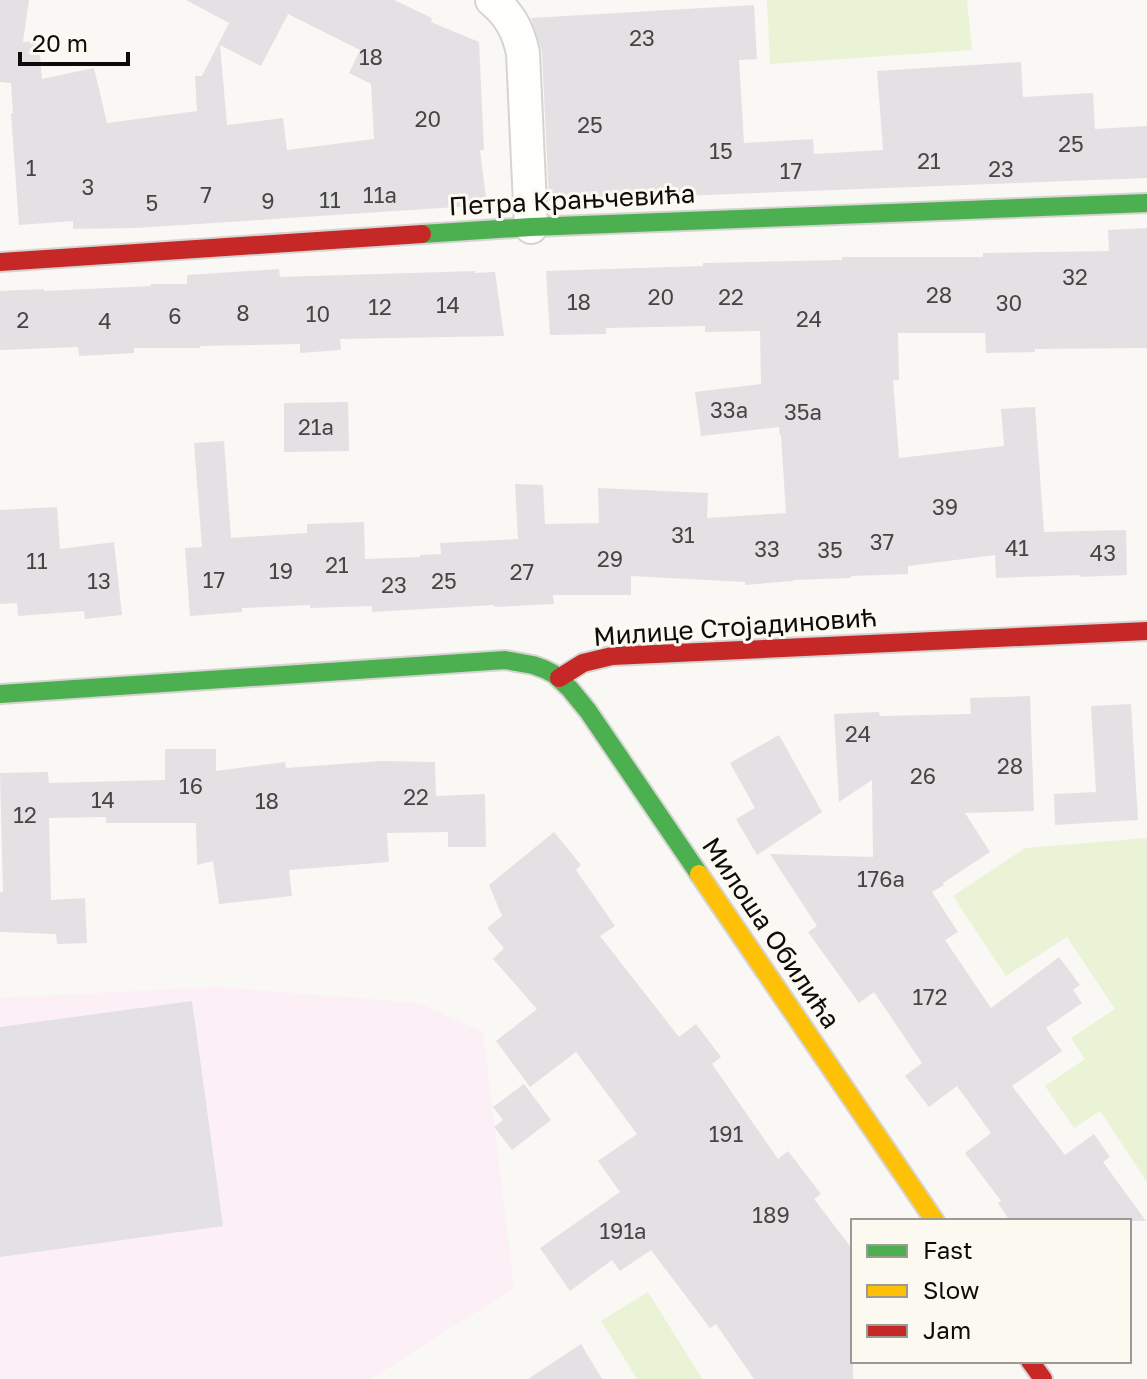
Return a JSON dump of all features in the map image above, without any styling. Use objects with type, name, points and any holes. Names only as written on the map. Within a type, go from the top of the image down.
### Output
[{"type":"street","points":[[492,0],[511,19],[519,34],[523,53],[531,227]]},
{"type":"street","name":"Петра Крањчевића","points":[[0,262],[531,227],[1147,203]]},
{"type":"street","name":"Милице Стојадиновић","points":[[559,678],[589,659],[612,656],[1147,631]]},
{"type":"street","points":[[0,694],[505,660],[543,667],[559,678]]},
{"type":"street","name":"Милоша Обилића","points":[[559,678],[617,752],[934,1219]]},
{"type":"shaded area","points":[[217,987],[418,1003],[483,1032],[514,1288],[371,1379],[0,1379],[0,998]]},
{"type":"green space","points":[[767,0],[967,0],[972,50],[770,64]]},
{"type":"green space","points":[[1147,838],[1147,1182],[1100,1111],[1074,1128],[1045,1086],[1085,1059],[1071,1038],[1115,1009],[1067,937],[1006,976],[953,896],[1025,848]]},
{"type":"green space","points":[[648,1292],[702,1379],[637,1379],[601,1321]]},
{"type":"building","points":[[0,0],[29,0],[23,42],[39,41],[42,79],[94,68],[107,123],[197,111],[195,76],[202,76],[229,23],[186,0],[394,0],[432,18],[431,22],[479,42],[484,150],[480,150],[487,205],[136,228],[73,229],[73,221],[19,225],[11,83],[0,82]],"holes":[[[288,14],[360,50],[349,73],[371,84],[374,139],[287,150],[283,118],[227,125],[220,45],[261,66]]]},
{"type":"building","points":[[754,5],[757,59],[739,60],[744,143],[813,139],[814,154],[883,150],[877,71],[1021,62],[1023,97],[1093,93],[1095,129],[1147,126],[1147,178],[549,201],[542,52],[531,18]]},
{"type":"building","points":[[1147,228],[1147,348],[1035,349],[1035,352],[986,353],[985,333],[898,333],[899,380],[893,380],[899,458],[1004,446],[1001,409],[1035,407],[1044,532],[1126,530],[1127,575],[996,578],[995,555],[908,566],[908,574],[745,585],[745,582],[631,576],[631,595],[553,595],[554,604],[372,612],[372,606],[310,608],[310,605],[242,608],[242,612],[190,616],[185,548],[202,547],[194,443],[224,441],[231,538],[307,533],[307,524],[364,522],[365,559],[441,554],[440,543],[518,539],[515,484],[543,485],[545,524],[599,523],[598,488],[708,493],[707,518],[786,513],[779,427],[701,436],[695,392],[761,384],[760,331],[705,332],[705,326],[606,328],[606,334],[550,335],[546,271],[842,260],[842,257],[983,257],[983,253],[1109,251],[1108,230]]},
{"type":"building","points":[[279,269],[280,277],[495,272],[504,336],[340,339],[341,350],[300,353],[300,344],[134,348],[134,353],[79,356],[78,347],[0,350],[0,291],[187,284],[187,275]]},
{"type":"building","points":[[348,402],[349,451],[284,452],[284,403]]},
{"type":"building","points":[[57,507],[60,549],[114,542],[122,615],[85,619],[84,611],[18,616],[17,603],[0,604],[0,510]]},
{"type":"building","points":[[1030,696],[1034,811],[965,813],[990,852],[932,892],[958,932],[945,940],[991,1008],[1059,957],[1080,985],[1073,990],[1082,1003],[1046,1028],[1062,1051],[1012,1086],[1065,1155],[1094,1134],[1110,1157],[1103,1162],[1146,1221],[1009,1219],[998,1203],[1001,1201],[965,1153],[991,1133],[957,1086],[929,1107],[905,1076],[922,1063],[874,992],[859,1003],[808,932],[817,926],[770,854],[873,857],[872,780],[839,802],[834,714],[971,714],[970,698]]},
{"type":"building","points":[[1131,704],[1138,820],[1055,825],[1054,794],[1096,792],[1091,706]]},
{"type":"building","points":[[779,735],[822,812],[757,855],[736,819],[755,808],[730,763]]},
{"type":"building","points":[[165,749],[216,749],[216,771],[285,762],[286,768],[381,761],[435,762],[436,796],[485,794],[486,847],[448,847],[448,832],[387,833],[389,862],[289,870],[292,896],[219,904],[213,861],[197,865],[196,823],[106,823],[106,817],[49,818],[51,900],[85,898],[87,943],[57,944],[56,934],[0,932],[0,892],[3,892],[0,773],[48,772],[49,783],[165,780]]},
{"type":"building","points":[[554,832],[581,865],[576,870],[615,926],[600,936],[679,1037],[696,1024],[721,1057],[712,1064],[778,1159],[788,1151],[821,1194],[814,1199],[851,1247],[853,1379],[754,1379],[716,1324],[710,1328],[651,1250],[620,1271],[612,1260],[570,1291],[540,1248],[620,1192],[598,1161],[637,1134],[576,1052],[530,1087],[496,1041],[537,1009],[493,959],[504,948],[487,928],[502,916],[489,885]]},
{"type":"building","points":[[192,1001],[223,1226],[0,1257],[0,1027]]},
{"type":"building","points":[[524,1084],[551,1120],[512,1150],[494,1127],[503,1120],[493,1107]]},
{"type":"building","points":[[581,1344],[602,1379],[528,1379]]},
{"type":"traffic: fast","points":[[422,234],[1147,203]]},
{"type":"traffic: fast","points":[[0,694],[505,660],[533,665],[554,674],[588,711],[699,874]]},
{"type":"traffic: slow","points":[[699,874],[934,1219]]},
{"type":"traffic: jam","points":[[0,262],[422,234]]},
{"type":"traffic: jam","points":[[559,678],[583,663],[612,656],[1147,631]]},
{"type":"traffic: jam","points":[[1031,1363],[1043,1379]]}]
